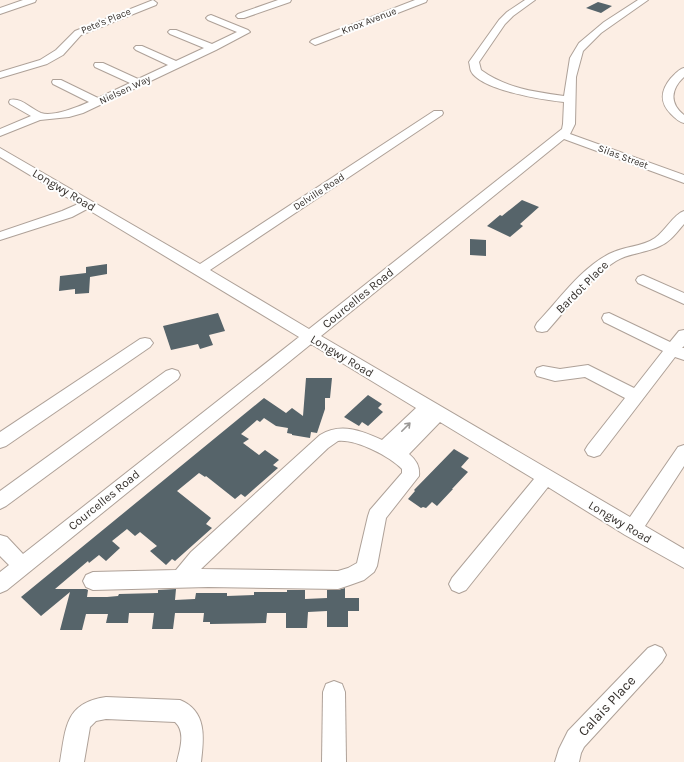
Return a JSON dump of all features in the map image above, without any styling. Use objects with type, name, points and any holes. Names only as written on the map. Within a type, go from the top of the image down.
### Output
[{"type":"street","points":[[0,11],[32,0]]},
{"type":"street","points":[[241,16],[287,0]]},
{"type":"street","name":"Knox Avenue","points":[[315,42],[424,0]]},
{"type":"street","points":[[531,0],[510,14],[502,22],[474,62],[476,71],[492,81],[530,94],[570,100]]},
{"type":"street","name":"Courcelles Road","points":[[0,584],[562,135],[567,130],[569,124],[573,63],[578,50],[587,39],[644,0]]},
{"type":"street","name":"Pete's Place","points":[[0,75],[49,59],[59,53],[68,40],[78,32],[153,2]]},
{"type":"street","name":"Nielsen Way","points":[[1,133],[41,117],[72,114],[243,34],[244,31],[211,18]]},
{"type":"street","points":[[173,32],[213,48]]},
{"type":"street","points":[[139,48],[176,65]]},
{"type":"street","points":[[99,65],[139,83]]},
{"type":"street","points":[[684,71],[674,80],[666,92],[668,102],[674,112],[684,120]]},
{"type":"street","points":[[57,82],[98,102]]},
{"type":"street","points":[[14,102],[41,117]]},
{"type":"street","name":"Delville Road","points":[[199,271],[438,113]]},
{"type":"street","name":"Silas Street","points":[[562,135],[684,180]]},
{"type":"street","name":"Longwy Road","points":[[0,153],[684,559]]},
{"type":"street","points":[[0,236],[67,214],[88,204]]},
{"type":"street","name":"Bardot Place","points":[[542,327],[584,282],[608,260],[619,254],[660,241],[670,232],[684,215]]},
{"type":"street","points":[[643,280],[684,299]]},
{"type":"street","points":[[609,318],[678,352]]},
{"type":"street","points":[[594,450],[635,396],[678,352],[684,335]]},
{"type":"street","points":[[0,442],[145,343]]},
{"type":"street","points":[[543,372],[555,376],[581,370],[588,371],[635,396]]},
{"type":"street","points":[[0,501],[172,376]]},
{"type":"street","points":[[391,452],[432,410]]},
{"type":"street","points":[[93,581],[181,579],[338,580],[356,574],[367,566],[377,516],[386,502],[410,476],[411,470],[408,464],[391,452],[343,434],[336,434],[327,439],[198,558],[181,579]]},
{"type":"street","points":[[632,529],[684,452]]},
{"type":"street","points":[[459,584],[546,477]]},
{"type":"street","points":[[0,543],[22,566]]},
{"type":"street","name":"Calais Place","points":[[567,762],[570,749],[576,739],[655,655]]},
{"type":"street","points":[[334,692],[334,762]]},
{"type":"street","points":[[72,762],[80,723],[86,715],[96,710],[106,708],[180,711],[188,718],[192,725],[189,762]]},
{"type":"building","points":[[598,2],[612,6],[601,13],[586,8]]},
{"type":"building","points":[[522,200],[539,207],[520,224],[523,226],[510,237],[487,226],[500,215],[502,216]]},
{"type":"building","points":[[470,239],[486,240],[486,256],[470,255]]},
{"type":"building","points":[[107,264],[107,274],[90,277],[89,293],[75,294],[75,289],[59,291],[60,276],[86,273],[86,267]]},
{"type":"building","points":[[218,313],[225,331],[209,335],[213,345],[200,349],[198,344],[171,350],[163,326]]},
{"type":"building","points":[[306,378],[332,378],[330,398],[325,398],[325,409],[317,433],[311,432],[310,438],[292,435],[287,433],[288,428],[276,426],[264,418],[260,422],[257,420],[241,434],[249,439],[243,443],[259,455],[265,450],[279,460],[273,465],[278,468],[245,497],[241,494],[235,499],[206,476],[205,477],[199,473],[177,491],[211,518],[206,524],[212,528],[175,561],[172,559],[166,565],[150,551],[157,546],[140,532],[135,536],[127,529],[112,541],[120,548],[106,561],[99,555],[89,563],[88,561],[55,589],[86,589],[88,590],[87,597],[107,597],[118,596],[119,594],[158,593],[158,590],[176,589],[175,600],[195,599],[196,593],[227,593],[227,596],[254,595],[254,592],[287,592],[287,590],[305,590],[305,599],[327,598],[327,590],[338,590],[345,588],[345,598],[359,598],[359,611],[348,611],[348,627],[327,627],[327,611],[308,612],[307,628],[286,628],[286,613],[267,613],[266,623],[210,624],[210,622],[203,622],[204,613],[175,613],[173,629],[152,629],[154,613],[129,613],[128,623],[106,623],[108,614],[86,614],[82,630],[60,630],[70,592],[41,616],[21,597],[264,398],[286,413],[292,408],[303,416]]},
{"type":"building","points":[[368,395],[382,404],[378,408],[383,412],[368,426],[362,422],[359,426],[344,417]]},
{"type":"building","points":[[454,449],[469,458],[461,467],[468,472],[453,489],[437,506],[432,502],[426,508],[421,508],[408,499],[415,491],[414,490]]}]
